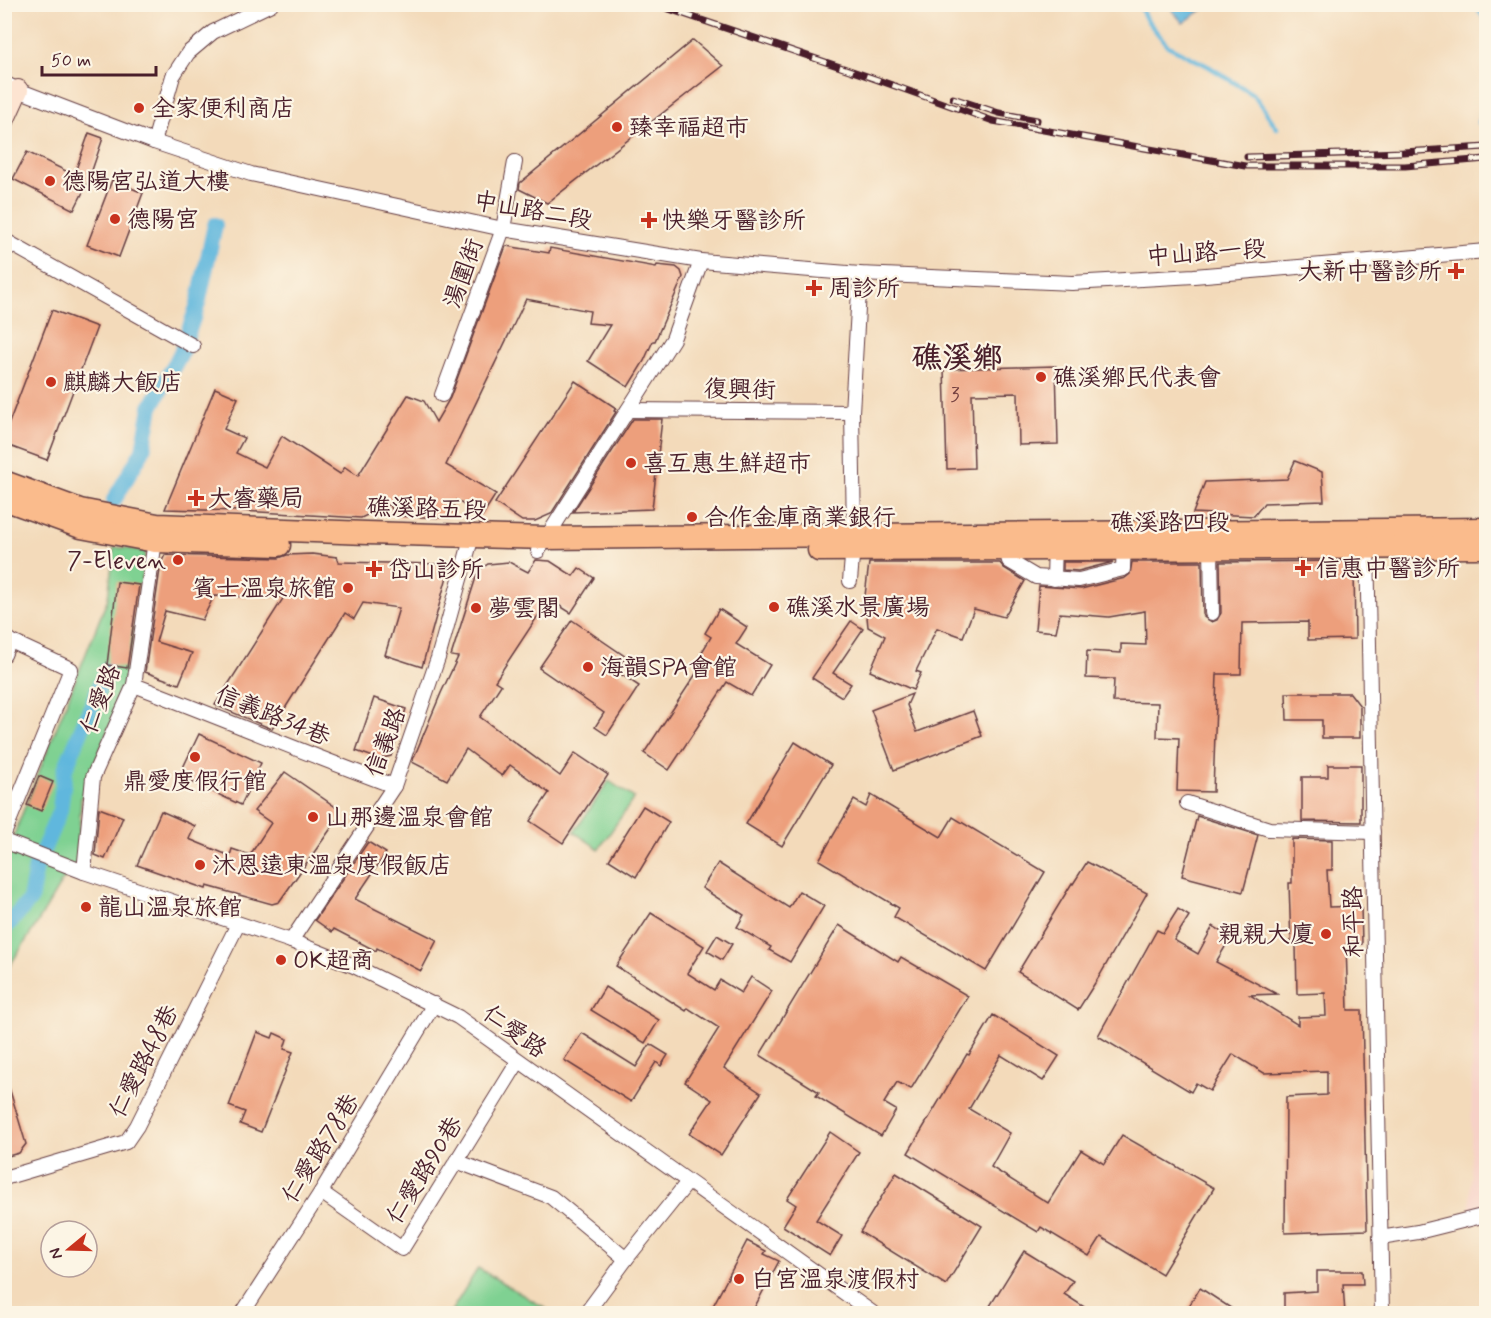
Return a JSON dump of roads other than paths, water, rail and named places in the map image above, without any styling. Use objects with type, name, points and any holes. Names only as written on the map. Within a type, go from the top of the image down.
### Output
[{"type":"main road","name":"礁溪路五段","points":[[4,482],[80,510],[158,525],[471,543]]},
{"type":"main road","name":"礁溪路五段","points":[[4,499],[81,526],[155,541],[542,545],[853,542]]},
{"type":"main road","name":"礁溪路四段","points":[[1366,539],[1486,529]]},
{"type":"main road","name":"礁溪路四段","points":[[853,542],[1366,539],[1486,547]]},
{"type":"street","points":[[154,142],[173,76],[188,53],[213,32],[271,4]]},
{"type":"street","points":[[4,121],[11,87]]},
{"type":"street","name":"中山路二段","points":[[11,87],[154,142],[251,174],[503,229],[701,261],[860,274],[1072,283]]},
{"type":"street","name":"湯圍街","points":[[442,395],[503,229],[515,162]]},
{"type":"street","points":[[4,240],[193,346]]},
{"type":"street","name":"中山路一段","points":[[1072,283],[1194,276],[1486,251]]},
{"type":"street","points":[[542,545],[673,339],[701,261]]},
{"type":"street","points":[[850,581],[853,542],[852,412],[860,274]]},
{"type":"street","name":"復興街","points":[[628,410],[852,412]]},
{"type":"street","name":"和平路","points":[[1366,539],[1374,832],[1382,1314]]},
{"type":"street","points":[[1211,540],[1212,614]]},
{"type":"street","name":"仁愛路","points":[[84,872],[93,777],[134,685],[155,541]]},
{"type":"street","points":[[1005,542],[1009,561],[1036,578],[1079,580],[1123,569],[1124,541]]},
{"type":"street","points":[[1054,579],[1055,542]]},
{"type":"street","name":"信義路","points":[[291,941],[381,809],[394,786],[431,679],[471,543]]},
{"type":"street","points":[[4,655],[7,639],[71,669],[4,834]]},
{"type":"street","name":"信義路34巷","points":[[134,685],[290,748],[394,786]]},
{"type":"street","points":[[1187,803],[1269,829],[1374,832]]},
{"type":"street","name":"仁愛路","points":[[4,841],[84,872],[291,941],[354,966],[458,1017],[874,1314]]},
{"type":"street","name":"仁愛路48巷","points":[[4,1178],[126,1142],[137,1126],[237,924]]},
{"type":"street","name":"仁愛路78巷","points":[[242,1314],[321,1192],[434,1004]]},
{"type":"street","name":"仁愛路90巷","points":[[321,1192],[402,1249],[518,1062]]},
{"type":"street","points":[[456,1161],[551,1197],[626,1259]]},
{"type":"street","points":[[588,1313],[626,1259],[688,1182]]},
{"type":"street","points":[[1380,1238],[1418,1232],[1486,1215]]},
{"type":"water","points":[[1168,5],[1209,5],[1183,23]]},
{"type":"waterway","points":[[1139,4],[1146,19],[1168,46],[1208,66],[1254,95],[1277,128]]},
{"type":"waterway","points":[[1479,4],[1478,9],[1486,21]]},
{"type":"waterway","points":[[1479,123],[1486,95]]},
{"type":"waterway","points":[[114,500],[143,450],[151,407],[181,353],[198,304],[215,225]]},
{"type":"waterway","points":[[4,929],[30,900],[36,867],[60,810],[65,769],[106,671]]},
{"type":"railway","points":[[654,4],[993,121],[1245,166],[1405,166],[1486,159]]},
{"type":"railway","points":[[953,98],[999,113],[1037,120]]},
{"type":"railway","points":[[1247,157],[1486,147]]},
{"type":"place","name":"全家便利商店","points":[[139,108]]},
{"type":"place","name":"臻幸福超市","points":[[617,127]]},
{"type":"place","name":"德陽宮弘道大樓","points":[[50,181]]},
{"type":"place","name":"德陽宮","points":[[115,219]]},
{"type":"place","name":"快樂牙醫診所","points":[[649,220]]},
{"type":"place","name":"大新中醫診所","points":[[1456,271]]},
{"type":"place","name":"周診所","points":[[814,288]]},
{"type":"place","name":"礁溪鄉民代表會","points":[[1041,377]]},
{"type":"place","name":"麒麟大飯店","points":[[51,382]]},
{"type":"place","name":"喜互惠生鮮超市","points":[[631,463]]},
{"type":"place","name":"大睿藥局","points":[[196,498]]},
{"type":"place","name":"合作金庫商業銀行","points":[[692,517]]},
{"type":"place","name":"7-Eleven","points":[[178,560]]},
{"type":"place","name":"信惠中醫診所","points":[[1303,568]]},
{"type":"place","name":"岱山診所","points":[[374,569]]},
{"type":"place","name":"賓士溫泉旅館","points":[[348,588]]},
{"type":"place","name":"礁溪水景廣場","points":[[774,607]]},
{"type":"place","name":"夢雲閣","points":[[476,608]]},
{"type":"place","name":"海韻SPA會館","points":[[588,667]]},
{"type":"place","name":"鼎愛度假行館","points":[[195,757]]},
{"type":"place","name":"山那邊溫泉會館","points":[[313,817]]},
{"type":"place","name":"沐恩遠東溫泉度假飯店","points":[[200,865]]},
{"type":"place","name":"龍山溫泉旅館","points":[[86,907]]},
{"type":"place","name":"親親大廈","points":[[1326,934]]},
{"type":"place","name":"OK超商","points":[[281,960]]},
{"type":"place","name":"白宮溫泉渡假村","points":[[739,1279]]},
{"type":"district","name":"礁溪鄉","points":[[957,357]]}]
